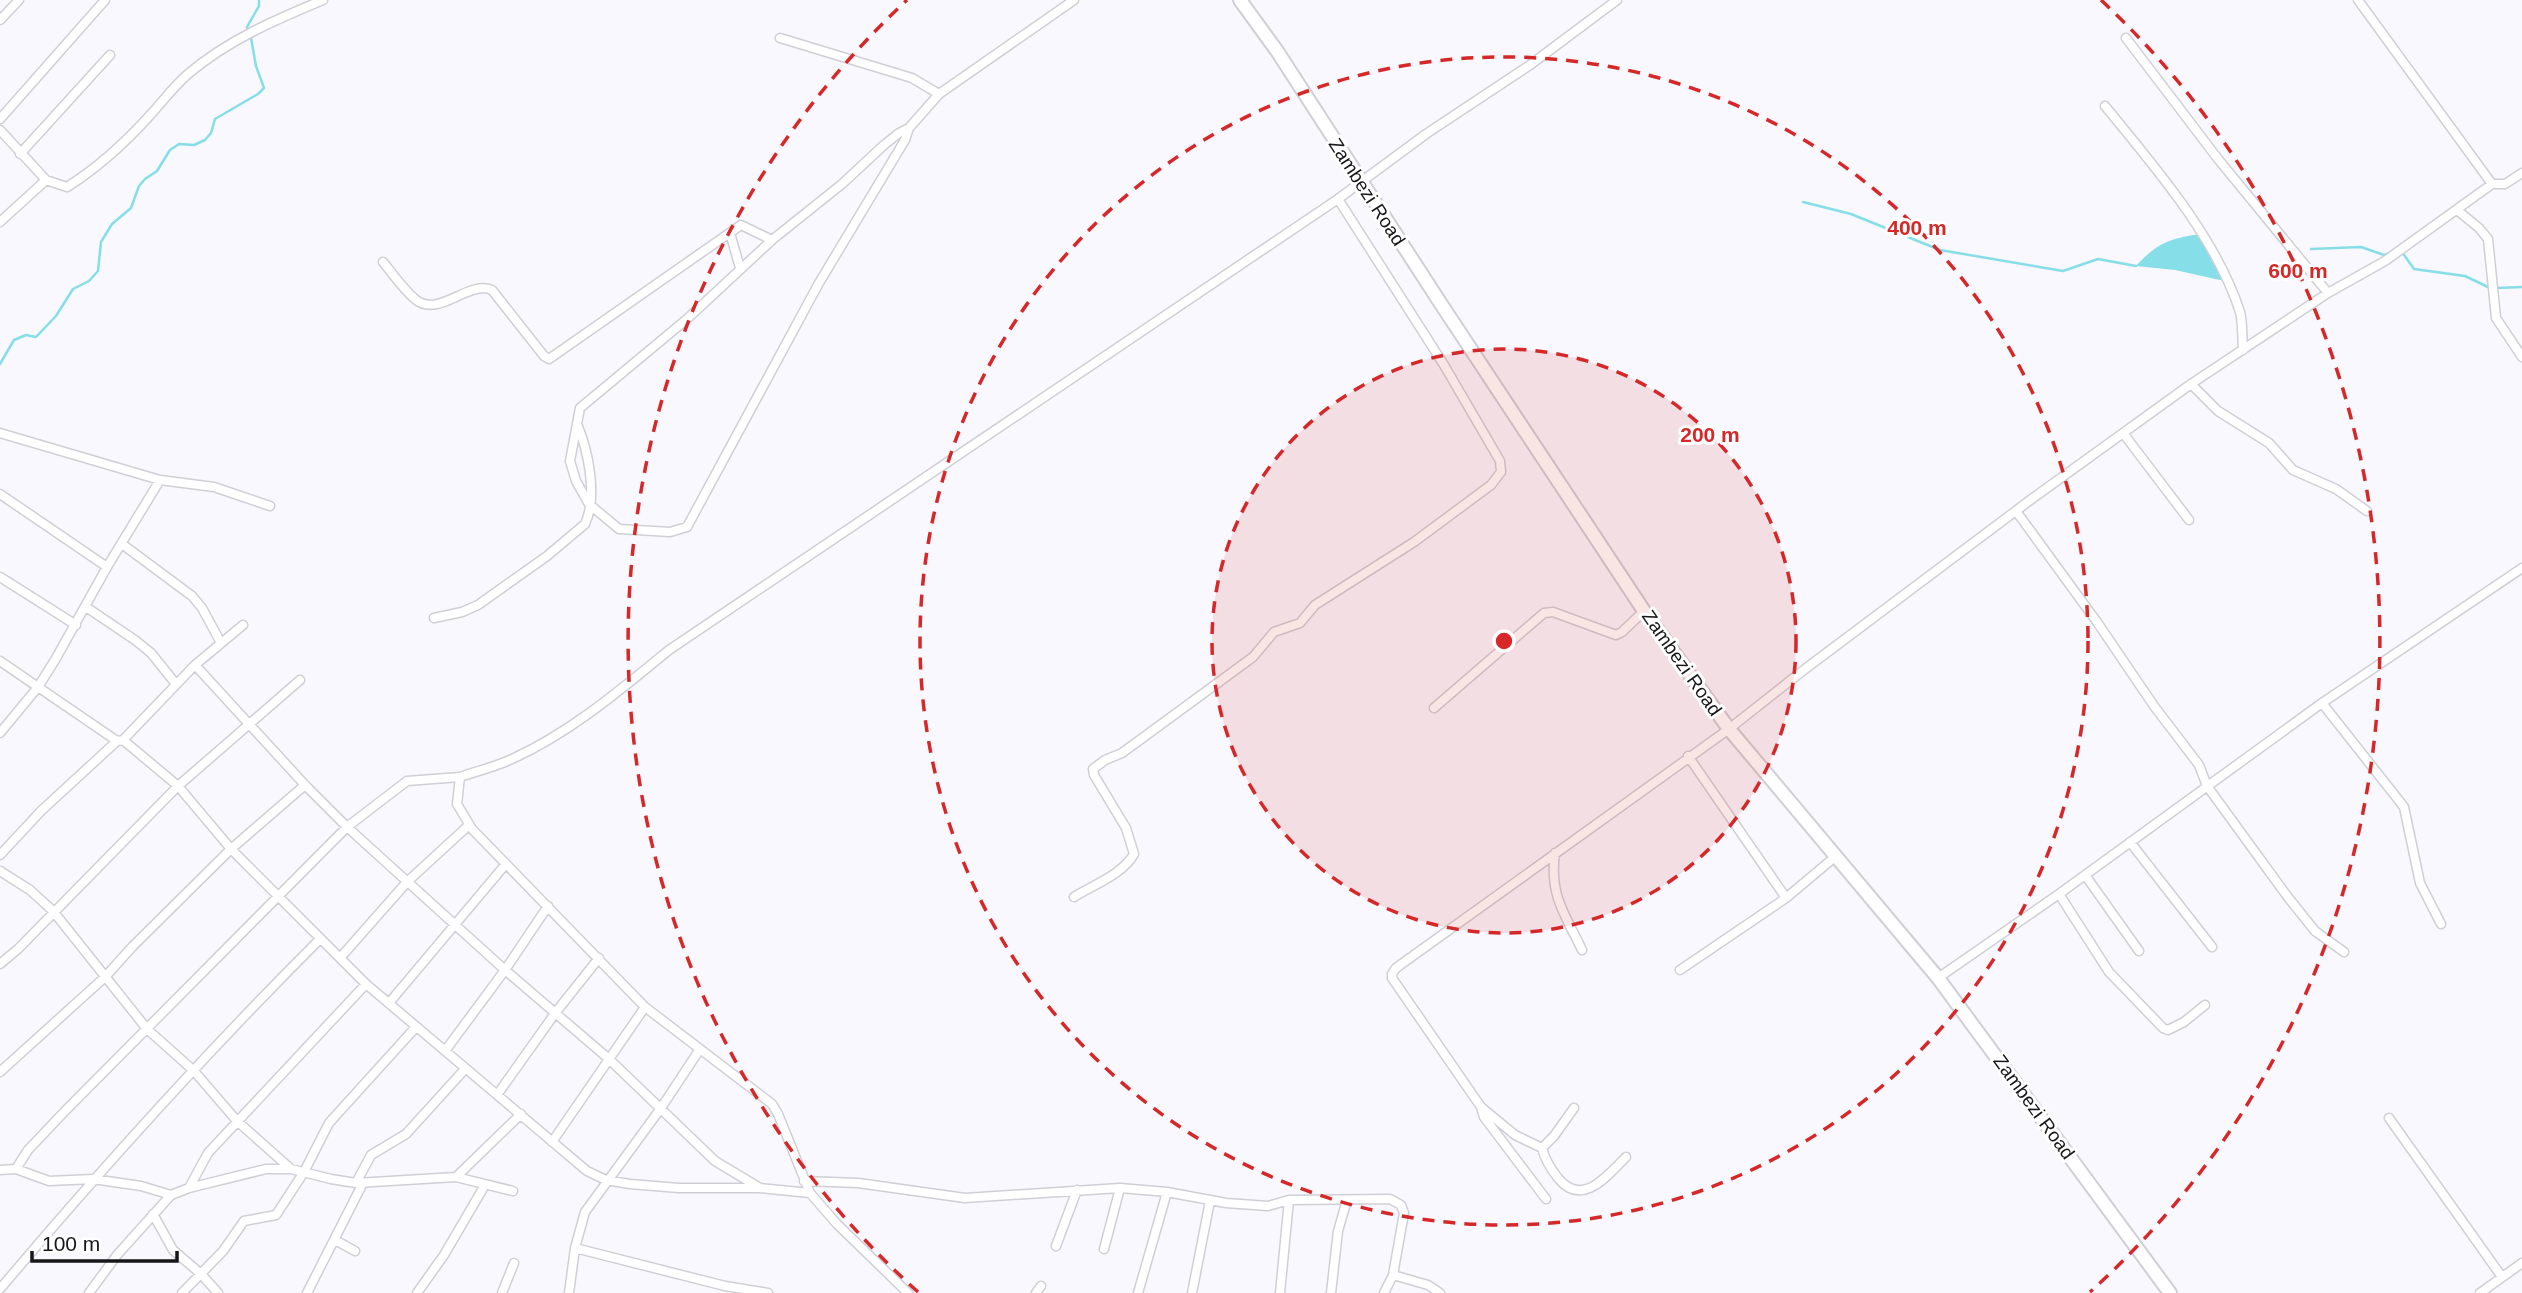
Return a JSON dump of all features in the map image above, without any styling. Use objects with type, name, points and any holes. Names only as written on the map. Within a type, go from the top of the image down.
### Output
[{"type":"main road","name":"Zambezi Road","points":[[1240,0],[1277,51],[1644,611],[1729,729],[1938,978],[2170,1293]]},
{"type":"street","points":[[0,20],[19,0]]},
{"type":"street","points":[[0,119],[105,0]]},
{"type":"street","points":[[0,130],[46,180],[67,187],[114,151],[168,93],[206,60],[250,32],[323,0]]},
{"type":"street","points":[[909,128],[905,140],[819,282],[687,527],[670,532],[618,529],[589,505],[576,481],[570,461],[580,408],[687,318],[772,240],[842,184],[884,145],[909,128],[939,94],[1074,0]]},
{"type":"street","points":[[16,1169],[28,1150],[66,1110],[277,896],[348,827],[407,781],[460,777],[509,761],[564,732],[669,650],[1338,199],[1360,181],[1530,65],[1617,0]]},
{"type":"street","points":[[2358,0],[2492,184]]},
{"type":"street","points":[[780,38],[912,78],[939,94]]},
{"type":"street","points":[[2126,38],[2218,159],[2328,293]]},
{"type":"street","points":[[20,154],[110,55]]},
{"type":"street","points":[[2105,106],[2151,162],[2202,234],[2229,282],[2241,315],[2243,350]]},
{"type":"street","points":[[1626,1157],[1603,1180],[1578,1192],[1563,1184],[1549,1166],[1542,1148],[1515,1135],[1481,1107],[1392,978],[1396,968],[1729,729],[2016,511],[2191,384],[2328,293],[2385,261],[2492,184],[2505,184],[2522,173]]},
{"type":"street","points":[[0,222],[46,180]]},
{"type":"street","points":[[1074,897],[1115,873],[1134,854],[1126,828],[1094,775],[1093,769],[1097,764],[1122,753],[1254,657],[1274,632],[1300,622],[1315,605],[1414,541],[1491,485],[1501,472],[1500,461],[1479,422],[1338,199]]},
{"type":"street","points":[[2457,210],[2488,239],[2496,318],[2522,357]]},
{"type":"street","points":[[383,262],[415,299],[423,304],[433,305],[482,288],[492,290],[549,359],[741,225],[772,240]]},
{"type":"street","points":[[730,233],[740,268]]},
{"type":"street","points":[[2191,384],[2218,411],[2269,443],[2293,470],[2336,489],[2367,511]]},
{"type":"street","points":[[434,618],[462,612],[478,605],[547,556],[585,524],[591,483],[584,441],[577,424]]},
{"type":"street","points":[[0,433],[160,480],[214,486],[270,506]]},
{"type":"street","points":[[2123,433],[2189,520]]},
{"type":"street","points":[[0,733],[38,687],[160,480]]},
{"type":"street","points":[[0,494],[107,567]]},
{"type":"street","points":[[2016,511],[2199,765],[2207,786],[2287,896],[2315,931],[2344,952]]},
{"type":"street","points":[[122,544],[192,596],[202,608],[221,643]]},
{"type":"street","points":[[1938,978],[2059,894],[2322,703],[2522,568]]},
{"type":"street","points":[[0,577],[76,625]]},
{"type":"street","points":[[86,607],[143,646],[176,684]]},
{"type":"street","points":[[1434,708],[1544,613],[1553,612],[1616,635],[1644,611]]},
{"type":"street","points":[[0,855],[41,811],[120,740],[195,665],[243,625]]},
{"type":"street","points":[[0,660],[120,740],[178,786],[231,849],[366,984],[587,1171],[606,1181],[660,1187],[760,1188],[810,1193]]},
{"type":"street","points":[[195,665],[305,785],[407,882],[609,1059],[715,1161],[760,1188]]},
{"type":"street","points":[[0,964],[178,786],[300,680]]},
{"type":"street","points":[[2322,703],[2404,807],[2420,883],[2441,924]]},
{"type":"street","points":[[1688,757],[1786,898]]},
{"type":"street","points":[[460,777],[457,804],[468,825],[645,1007],[772,1104],[810,1193],[837,1224],[908,1293]]},
{"type":"street","points":[[0,1072],[105,976],[231,849],[305,785]]},
{"type":"street","points":[[340,958],[407,882],[468,825]]},
{"type":"street","points":[[2130,842],[2212,947]]},
{"type":"street","points":[[1555,853],[1553,868],[1556,900],[1582,950]]},
{"type":"street","points":[[1680,970],[1786,898],[1836,856]]},
{"type":"street","points":[[389,1003],[505,865]]},
{"type":"street","points":[[0,871],[30,890],[53,911],[147,1029],[194,1071],[237,1121],[290,1168]]},
{"type":"street","points":[[2085,875],[2139,951]]},
{"type":"street","points":[[2059,894],[2109,972],[2163,1028],[2168,1030],[2184,1022],[2205,1005]]},
{"type":"street","points":[[445,1051],[548,906]]},
{"type":"street","points":[[0,1289],[93,1180],[259,1000],[320,939]]},
{"type":"street","points":[[497,1095],[556,1012],[599,958]]},
{"type":"street","points":[[189,1188],[206,1156],[366,984]]},
{"type":"street","points":[[552,1142],[645,1007]]},
{"type":"street","points":[[182,1293],[223,1251],[244,1221],[276,1215],[304,1172],[329,1123],[416,1027]]},
{"type":"street","points":[[569,1293],[575,1248],[585,1212],[661,1108],[700,1049]]},
{"type":"street","points":[[310,1291],[371,1155],[407,1134],[464,1069]]},
{"type":"street","points":[[1481,1107],[1484,1117],[1546,1199]]},
{"type":"street","points":[[1542,1148],[1574,1108]]},
{"type":"street","points":[[456,1177],[521,1114]]},
{"type":"street","points":[[2389,1118],[2502,1277]]},
{"type":"street","points":[[89,1293],[108,1265],[171,1195],[252,1171],[290,1168],[360,1183],[456,1177],[513,1191]]},
{"type":"street","points":[[0,1170],[16,1169],[49,1181],[93,1180],[141,1186],[171,1195]]},
{"type":"street","points":[[804,1181],[858,1182],[965,1198],[1120,1188],[1268,1206],[1289,1200],[1390,1199],[1401,1205],[1404,1213],[1393,1275],[1384,1293]]},
{"type":"street","points":[[416,1293],[440,1262],[485,1185]]},
{"type":"street","points":[[1104,1249],[1120,1188]]},
{"type":"street","points":[[1056,1246],[1077,1190]]},
{"type":"street","points":[[1139,1293],[1167,1192]]},
{"type":"street","points":[[1280,1293],[1289,1200]]},
{"type":"street","points":[[1331,1293],[1338,1231],[1347,1200]]},
{"type":"street","points":[[1192,1293],[1210,1201]]},
{"type":"street","points":[[153,1214],[173,1250],[218,1293]]},
{"type":"street","points":[[335,1240],[355,1251]]},
{"type":"street","points":[[575,1248],[726,1286],[768,1293]]},
{"type":"street","points":[[502,1293],[514,1263]]},
{"type":"street","points":[[2480,1293],[2522,1264]]},
{"type":"street","points":[[1393,1275],[1427,1285],[1440,1293]]},
{"type":"water","points":[[2201,234],[2229,282],[2175,270],[2136,266],[2165,243]]},
{"type":"waterway","points":[[248,29],[259,6],[259,0]]},
{"type":"waterway","points":[[0,364],[14,340],[26,335],[36,337],[56,316],[73,289],[89,281],[98,271],[101,242],[112,224],[131,208],[139,186],[157,171],[170,150],[179,144],[194,145],[205,140],[211,133],[215,119],[264,88],[256,66],[251,38]]},
{"type":"waterway","points":[[1803,202],[1851,214],[1940,250],[2063,271],[2098,259],[2136,266]]},
{"type":"waterway","points":[[2311,249],[2361,247],[2384,255],[2390,253]]},
{"type":"waterway","points":[[2402,252],[2414,269],[2465,276],[2488,287]]},
{"type":"waterway","points":[[2497,288],[2522,287]]}]
